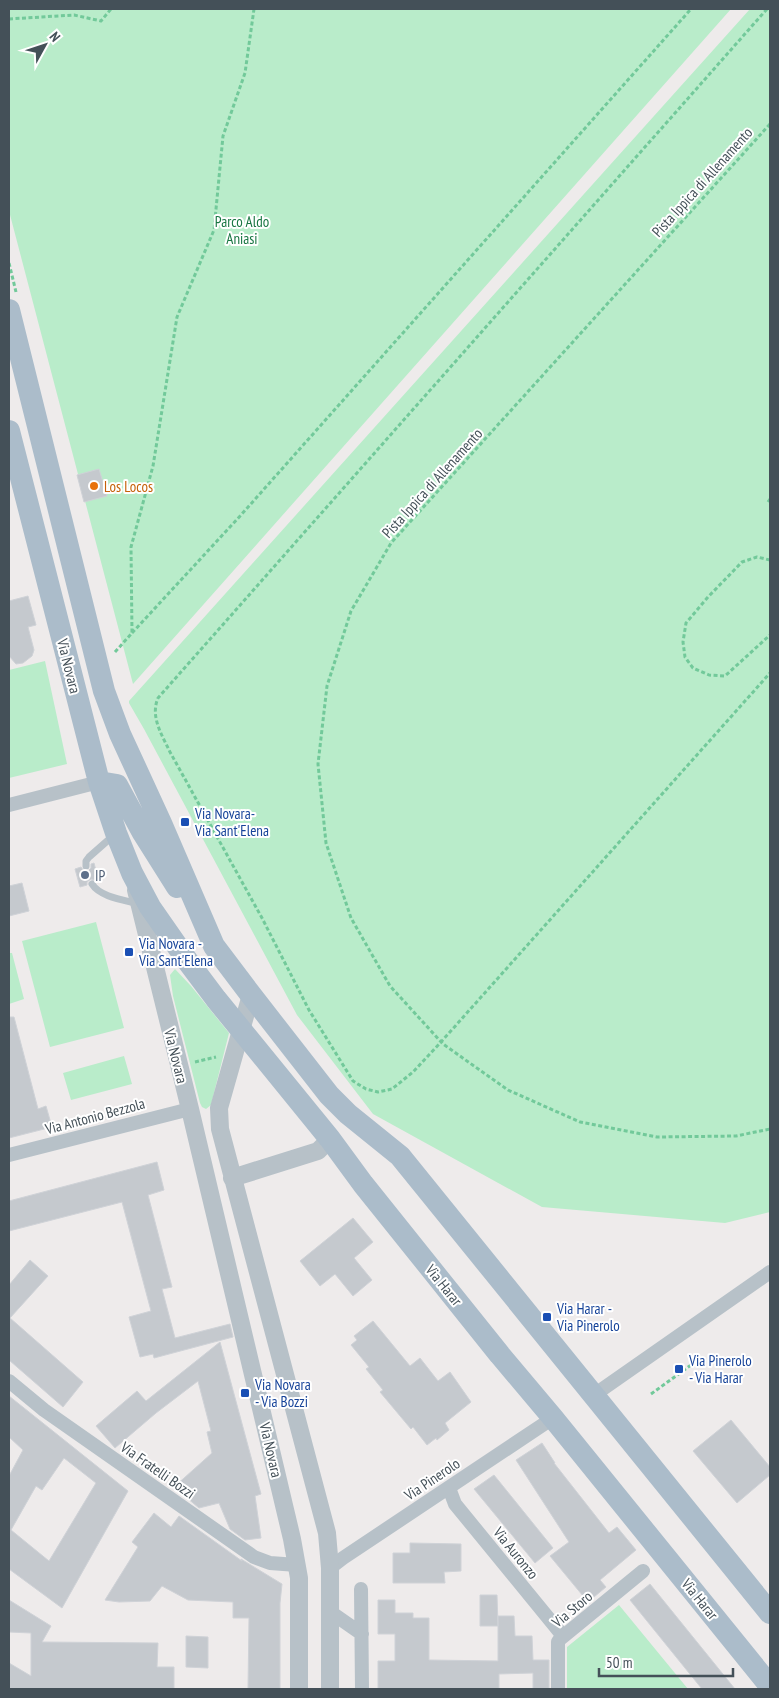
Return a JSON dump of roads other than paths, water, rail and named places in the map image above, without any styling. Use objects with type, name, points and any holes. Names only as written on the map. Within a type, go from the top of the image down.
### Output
[{"type":"main road","name":"Via Novara","points":[[14,305],[98,670],[120,734],[214,946],[251,995]]},
{"type":"main road","name":"Via Novara","points":[[9,431],[99,782],[116,834],[132,873]]},
{"type":"main road","points":[[120,734],[111,760],[99,782],[117,785],[143,833],[214,946]]},
{"type":"main road","name":"Via Harar","points":[[132,873],[144,905],[241,1031],[330,1139],[363,1184],[500,1356],[554,1418],[770,1686]]},
{"type":"main road","points":[[251,995],[329,1095],[348,1114],[400,1156],[770,1613]]},
{"type":"street","points":[[9,805],[99,782]]},
{"type":"street","name":"Via Novara","points":[[144,905],[297,1565],[299,1578],[299,1689]]},
{"type":"street","points":[[251,995],[219,1108],[220,1129],[327,1533],[330,1568],[330,1689]]},
{"type":"street","points":[[190,1109],[220,1122]]},
{"type":"street","name":"Via Antonio Bezzola","points":[[9,1155],[190,1109]]},
{"type":"street","points":[[232,1178],[318,1151],[330,1139]]},
{"type":"street","points":[[594,1395],[770,1272]]},
{"type":"street","name":"Via Fratelli Bozzi","points":[[9,1381],[44,1410],[254,1557],[270,1563],[297,1565]]},
{"type":"street","name":"Via Pinerolo","points":[[330,1568],[554,1418]]},
{"type":"street","name":"Via Auronzo","points":[[449,1488],[455,1504],[564,1636]]},
{"type":"street","name":"Via Storo","points":[[558,1689],[558,1642],[643,1571]]},
{"type":"street","points":[[361,1590],[362,1689]]},
{"type":"street","points":[[329,1611],[362,1634]]},
{"type":"lane","points":[[86,866],[86,861],[89,857],[116,834]]},
{"type":"lane","points":[[92,884],[95,889],[102,893],[144,905]]},
{"type":"place","name":"Los Locos","points":[[94,486]]},
{"type":"place","name":"Via Novara- Via Sant'Elena","points":[[185,822]]},
{"type":"place","name":"IP","points":[[85,875]]},
{"type":"place","name":"Via Novara - Via Sant'Elena","points":[[129,952]]},
{"type":"place","name":"Via Harar - Via Pinerolo","points":[[547,1317]]},
{"type":"place","name":"Via Pinerolo - Via Harar","points":[[679,1369]]},
{"type":"place","name":"Via Novara - Via Bozzi","points":[[245,1393]]},
{"type":"park label","name":"Parco Aldo Aniasi","points":[[242,230]]}]
